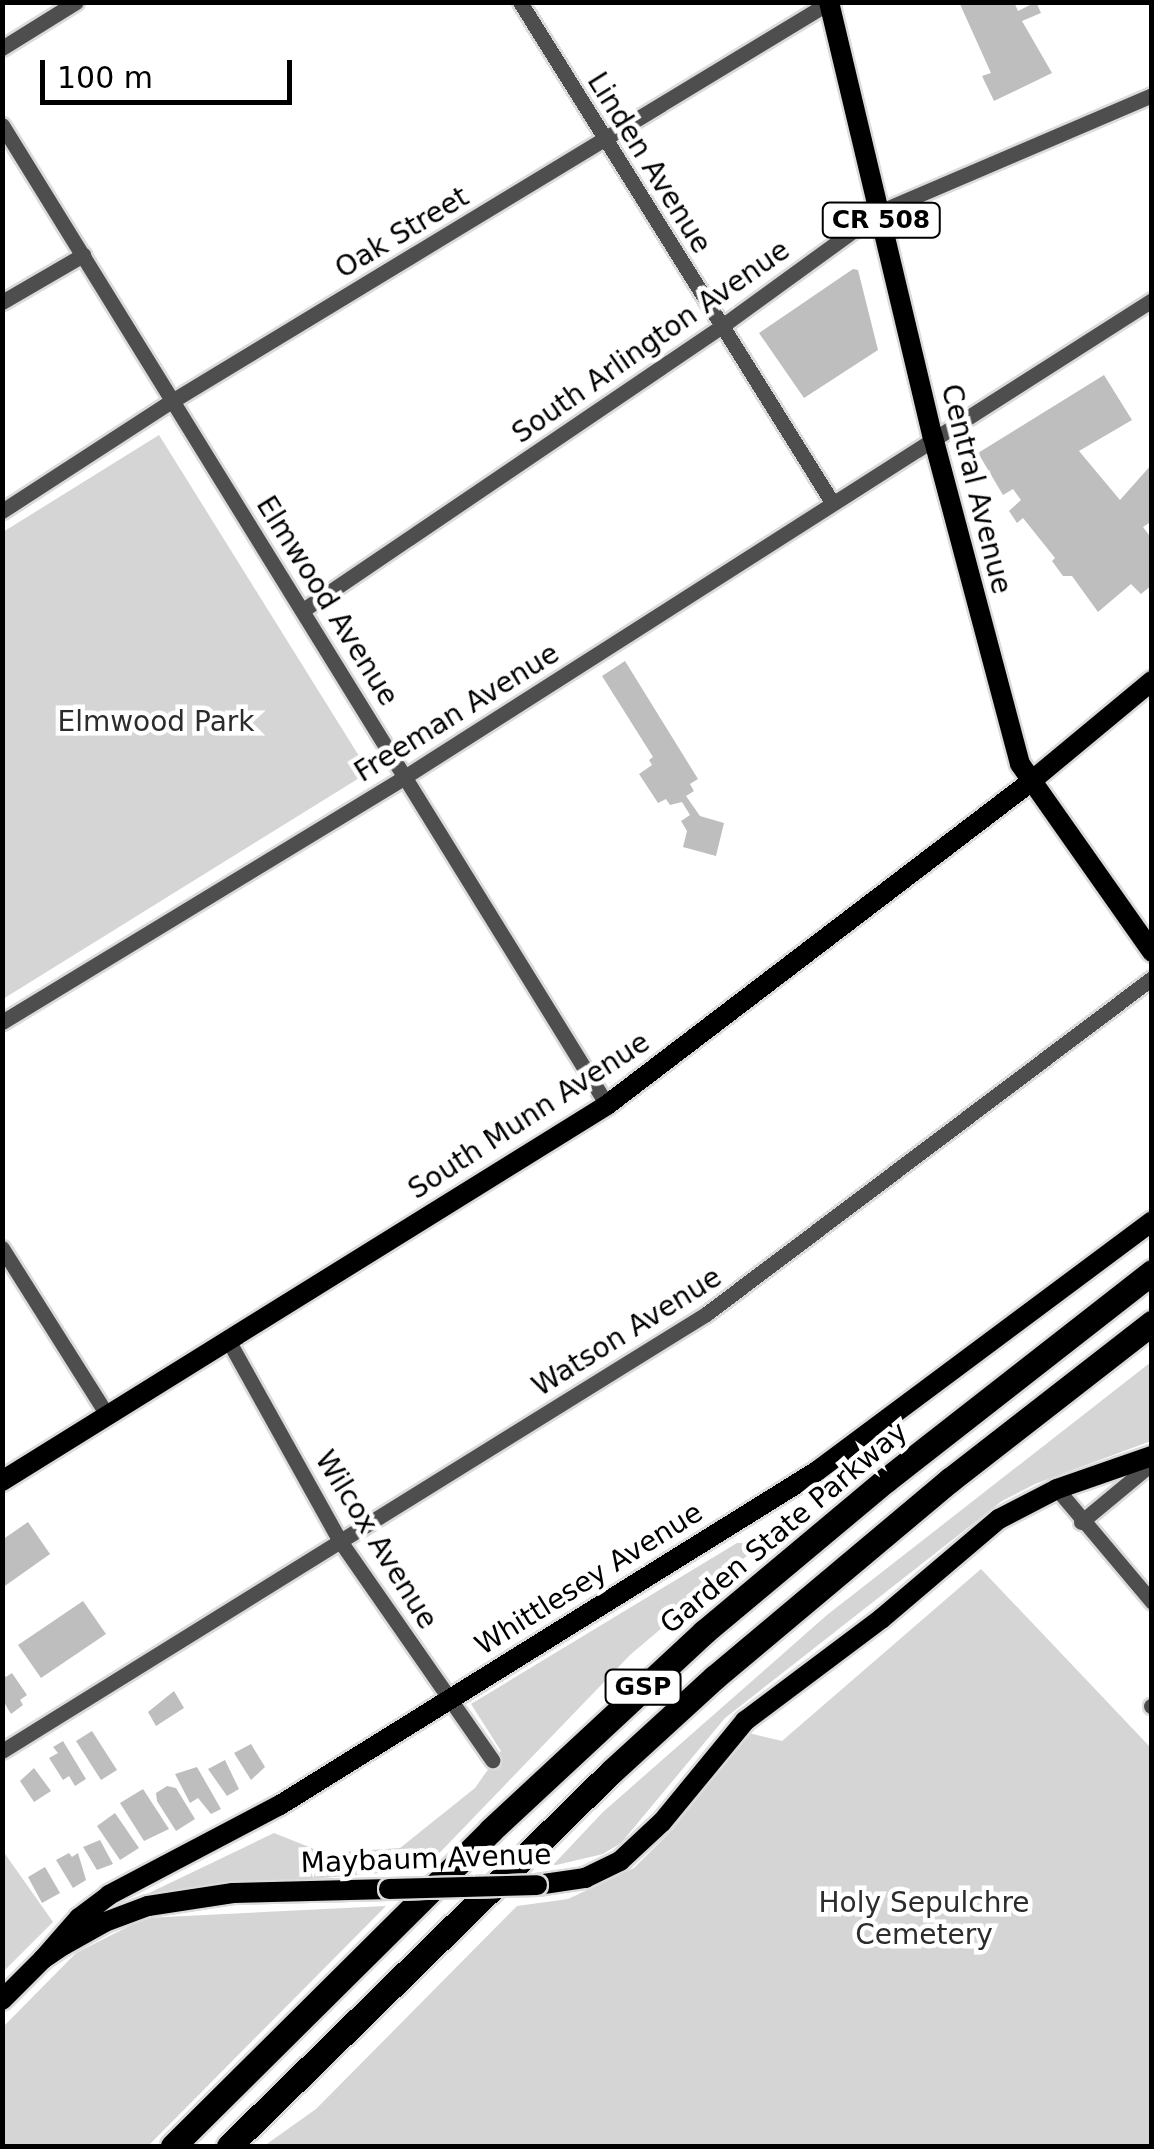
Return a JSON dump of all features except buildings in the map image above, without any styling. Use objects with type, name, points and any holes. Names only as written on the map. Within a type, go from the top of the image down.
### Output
[{"type":"highway","name":"Garden State Parkway","points":[[174,2146],[502,1819],[704,1632],[886,1480],[1152,1272]]},
{"type":"highway","name":"GSP","points":[[228,2146],[614,1770],[716,1677],[950,1480],[1152,1323]]},
{"type":"main road","name":"Central Avenue","points":[[830,3],[933,437],[1013,742],[1029,783],[1152,952]]},
{"type":"main road","name":"South Munn Avenue","points":[[2,1481],[606,1105],[1029,783],[1152,681]]},
{"type":"main road","name":"Whittlesey Avenue","points":[[43,1960],[79,1918],[109,1895],[259,1818],[818,1471],[1152,1221]]},
{"type":"main road","name":"Maybaum Avenue","points":[[2,2000],[43,1960],[105,1922],[162,1902],[233,1893],[537,1885],[584,1878],[620,1861],[662,1822],[745,1721],[880,1619],[999,1520],[1057,1489],[1152,1460]]},
{"type":"street","points":[[2,48],[76,2]]},
{"type":"street","name":"Linden Avenue","points":[[520,2],[832,502]]},
{"type":"street","name":"Oak Street","points":[[2,511],[174,400],[830,3]]},
{"type":"street","name":"South Arlington Avenue","points":[[303,610],[722,326],[879,212],[1152,94]]},
{"type":"street","name":"Elmwood Avenue","points":[[2,125],[606,1105]]},
{"type":"street","points":[[2,302],[83,255]]},
{"type":"street","name":"Freeman Avenue","points":[[2,1022],[406,776],[1152,300]]},
{"type":"street","name":"Watson Avenue","points":[[2,1751],[706,1314],[1152,978]]},
{"type":"street","points":[[4,1253],[108,1416]]},
{"type":"street","name":"Wilcox Avenue","points":[[228,1340],[340,1542],[492,1760]]},
{"type":"street","points":[[1081,1522],[1152,1460]]},
{"type":"street","points":[[1057,1489],[1152,1602]]},
{"type":"green space","name":"Elmwood Park","points":[[159,435],[369,772],[3,999],[3,532]]},
{"type":"green space","points":[[1151,1362],[1151,1441],[1035,1484],[1002,1501],[725,1718],[621,1843],[603,1854],[552,1866],[603,1812],[827,1615]]},
{"type":"green space","points":[[737,1543],[762,1543],[630,1655],[424,1869],[147,1894],[274,1833],[324,1853],[400,1848],[475,1788],[501,1751],[471,1704]]},
{"type":"green space","name":"Holy Sepulchre Cemetery","points":[[981,1569],[1151,1748],[1151,2146],[264,2146],[316,2109],[517,1906],[568,1899],[634,1868],[673,1829],[749,1733],[782,1741]]},
{"type":"green space","points":[[3,1851],[53,1922],[2,1972]]},
{"type":"green space","points":[[386,1906],[148,2146],[3,2146],[3,2027],[76,1953],[145,1918]]}]
